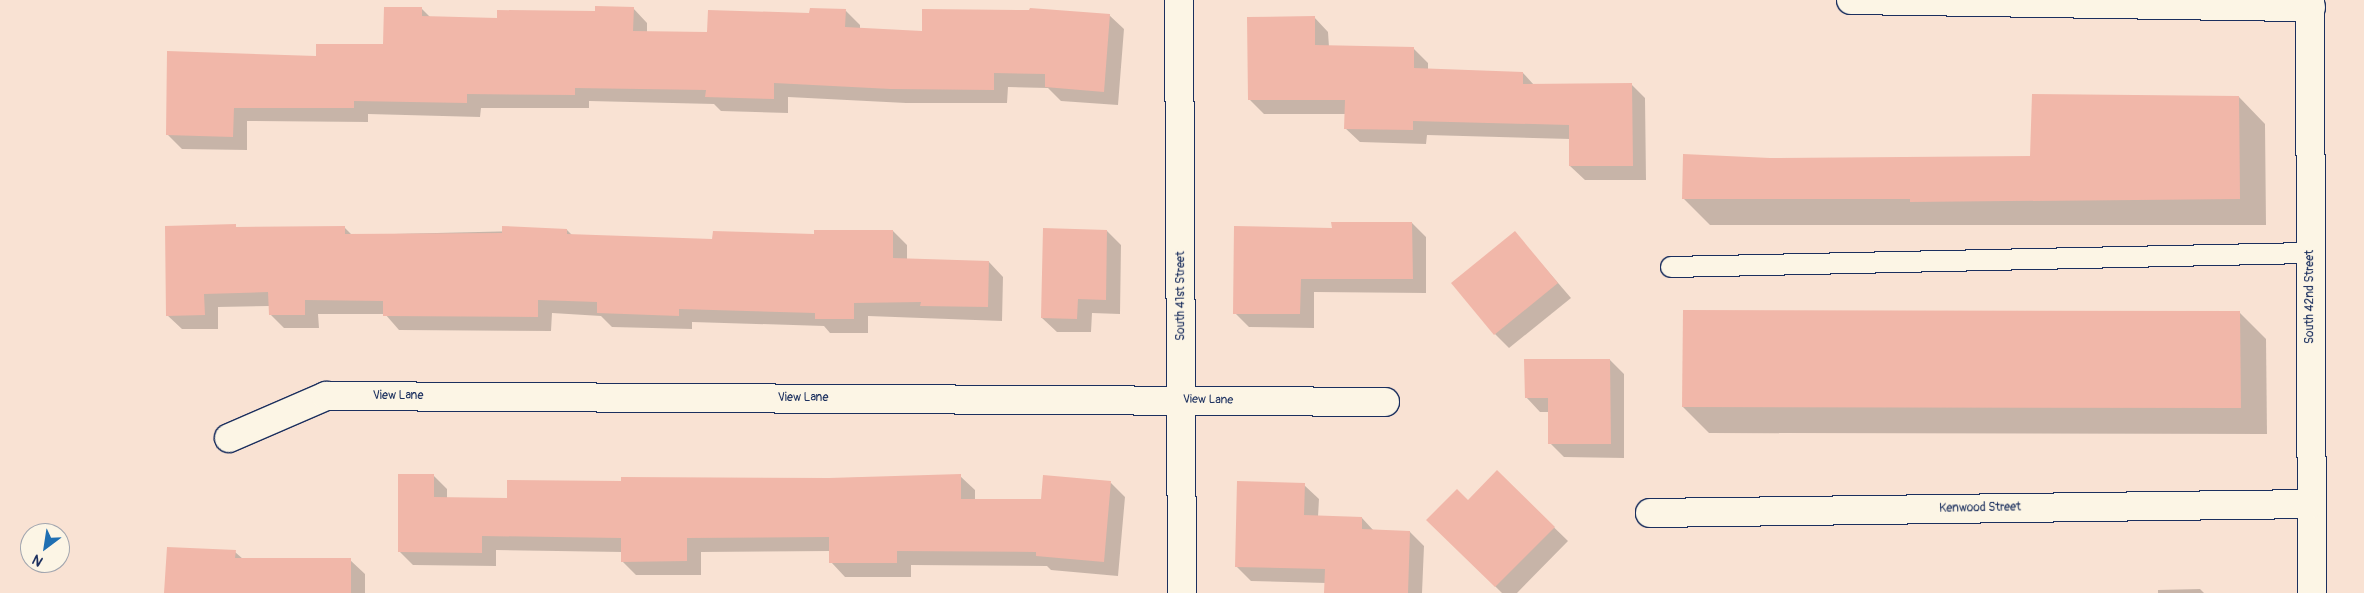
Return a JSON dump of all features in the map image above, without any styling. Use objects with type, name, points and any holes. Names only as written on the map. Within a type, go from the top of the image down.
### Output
[{"type":"street","name":"South 41st Street","points":[[1179,0],[1182,593]]},
{"type":"street","points":[[1852,0],[2310,4]]},
{"type":"street","name":"South 42nd Street","points":[[2310,4],[2310,504],[2312,593]]},
{"type":"street","name":"View Lane","points":[[229,438],[326,396],[1385,402]]},
{"type":"street","name":"Kenwood Street","points":[[1650,513],[2310,504]]},
{"type":"lane","points":[[1671,267],[2310,253]]},
{"type":"building","points":[[595,6],[634,7],[633,31],[707,32],[708,10],[809,13],[810,8],[846,9],[845,27],[922,31],[922,9],[1029,10],[1030,8],[1110,14],[1104,92],[1045,87],[1045,74],[994,73],[994,90],[891,89],[774,83],[774,99],[705,97],[706,90],[575,88],[575,95],[467,94],[467,103],[354,101],[354,108],[234,108],[233,137],[166,135],[167,51],[316,56],[316,44],[383,44],[384,7],[422,7],[422,16],[497,18],[497,10],[595,11]]},
{"type":"building","points":[[1315,16],[1315,45],[1414,47],[1414,68],[1523,72],[1523,84],[1632,83],[1633,166],[1569,166],[1569,125],[1413,121],[1413,130],[1344,129],[1345,100],[1248,100],[1247,17]]},
{"type":"building","points":[[2032,94],[2239,96],[2240,199],[1910,202],[1910,199],[1682,199],[1683,154],[1770,158],[2030,156]]},
{"type":"building","points":[[1331,222],[1412,222],[1413,279],[1301,279],[1300,314],[1233,314],[1234,226],[1332,228]]},
{"type":"building","points":[[236,224],[236,227],[345,226],[345,234],[502,233],[502,226],[567,229],[567,234],[712,239],[713,231],[814,234],[814,230],[893,230],[893,258],[989,261],[988,307],[920,306],[921,302],[854,303],[854,319],[815,319],[815,313],[679,309],[679,316],[597,313],[597,302],[538,300],[538,317],[383,316],[383,301],[305,300],[305,315],[269,315],[268,292],[204,294],[205,315],[166,316],[165,226]]},
{"type":"building","points":[[1043,228],[1107,230],[1106,300],[1078,299],[1077,319],[1041,318]]},
{"type":"building","points":[[1515,231],[1558,283],[1494,335],[1451,283]]},
{"type":"building","points":[[1683,310],[2240,311],[2241,408],[1682,407]]},
{"type":"building","points":[[1524,359],[1610,359],[1611,444],[1548,444],[1548,398],[1525,398]]},
{"type":"building","points":[[1497,470],[1555,527],[1495,587],[1426,520],[1457,489],[1468,500]]},
{"type":"building","points":[[398,474],[434,474],[434,497],[507,498],[507,480],[621,481],[621,477],[829,478],[961,474],[961,499],[1041,499],[1043,475],[1111,481],[1104,562],[1036,556],[1036,552],[897,551],[897,563],[829,563],[829,537],[687,538],[687,561],[621,562],[621,538],[482,536],[482,553],[398,552]]},
{"type":"building","points":[[1237,481],[1305,483],[1304,515],[1362,517],[1362,529],[1410,531],[1408,593],[1324,593],[1325,569],[1235,567]]},
{"type":"building","points":[[167,547],[236,550],[235,558],[351,558],[351,593],[164,593]]}]
